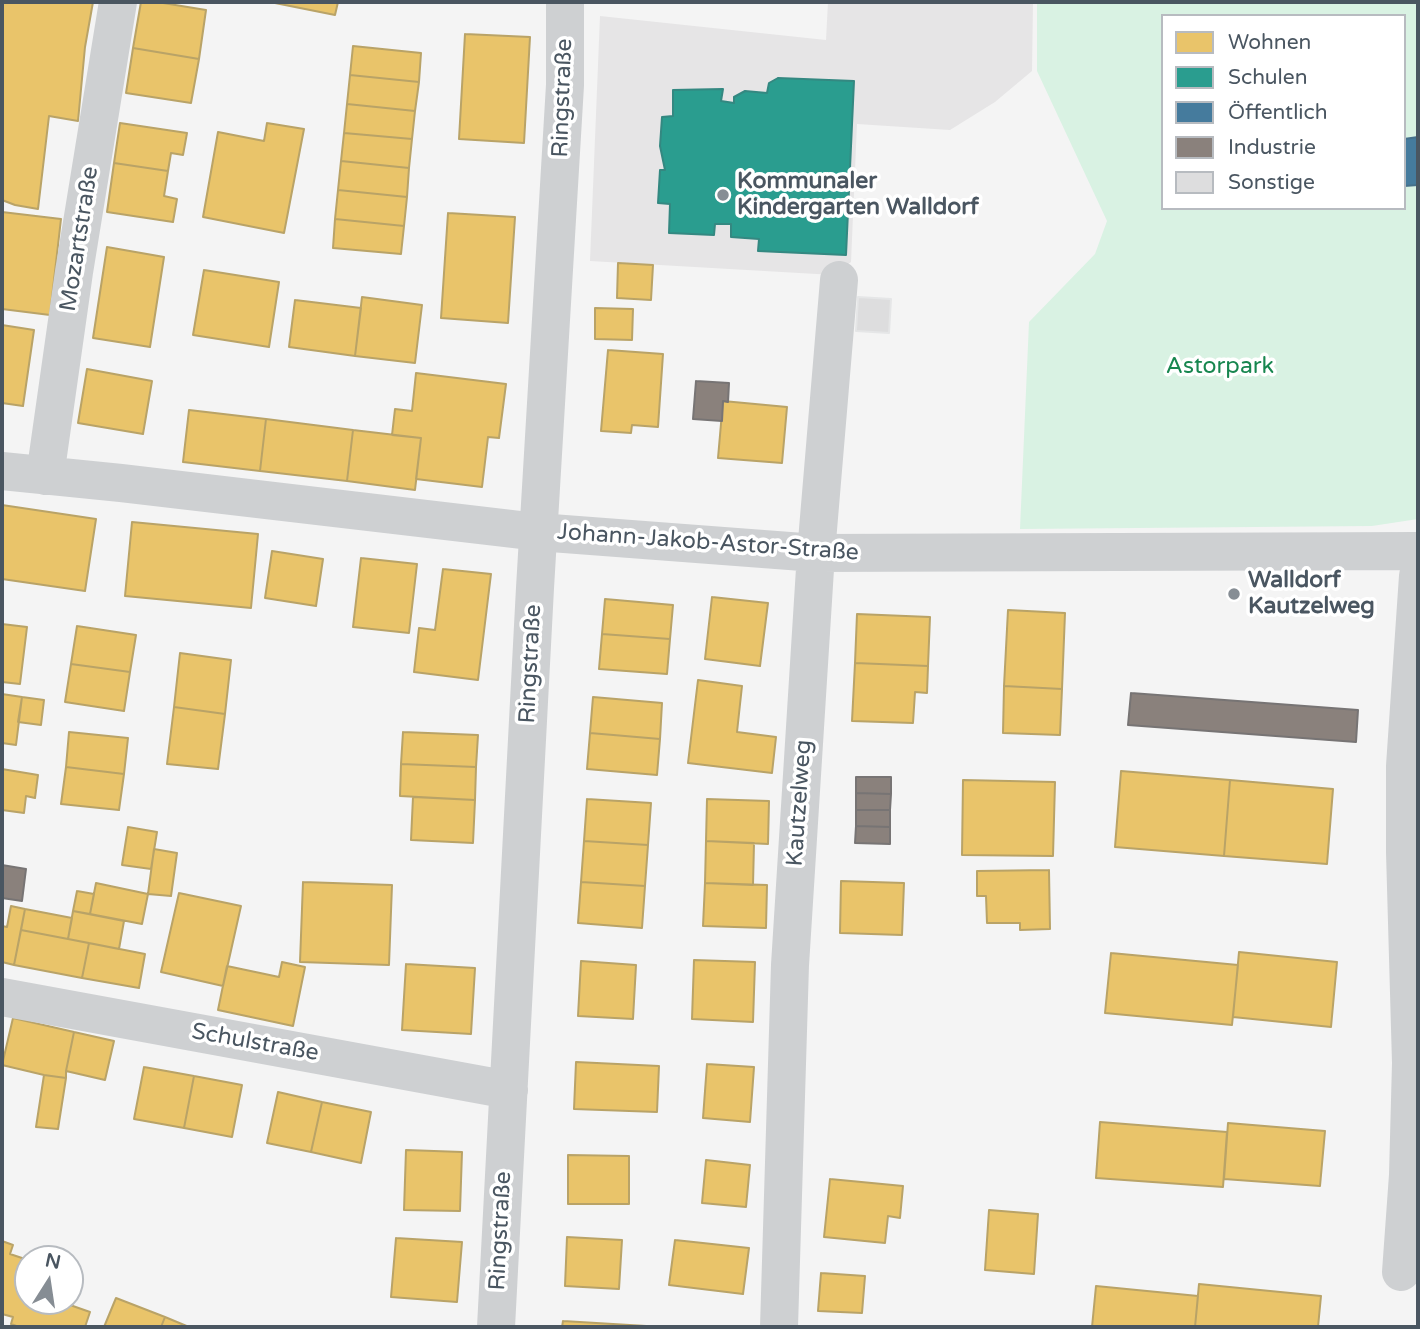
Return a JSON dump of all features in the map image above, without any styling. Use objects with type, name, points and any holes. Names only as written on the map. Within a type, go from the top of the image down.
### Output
[{"type":"street","name":"Mozartstraße","points":[[45,476],[72,286],[118,2]]},
{"type":"street","name":"Ringstraße","points":[[496,1327],[538,532],[565,85],[565,2]]},
{"type":"street","name":"Kautzelweg","points":[[779,1327],[790,964],[816,553],[839,280]]},
{"type":"street","name":"Johann-Jakob-Astor-Straße","points":[[2,471],[538,532],[816,553],[1418,551]]},
{"type":"street","points":[[1401,1272],[1408,1175],[1412,852],[1405,766],[1418,576]]},
{"type":"street","name":"Schulstraße","points":[[2,997],[509,1090]]},
{"type":"shaded area","name":"Kommunaler Kindergarten Walldorf","points":[[828,2],[1033,2],[1032,71],[995,102],[950,130],[857,124],[851,262],[834,275],[590,261],[600,16],[826,40]]},
{"type":"green space","name":"Astorpark","points":[[1037,2],[1418,2],[1418,519],[1372,526],[1020,529],[1029,322],[1095,254],[1107,221],[1037,71]]},
{"type":"building: Wohnen","points":[[2,2],[93,2],[85,47],[78,121],[49,116],[38,209],[2,200]]},
{"type":"building: Wohnen","points":[[141,2],[206,10],[199,59],[133,48]]},
{"type":"building: Wohnen","points":[[270,2],[338,2],[335,15]]},
{"type":"building: Wohnen","points":[[465,34],[530,37],[524,143],[459,139]]},
{"type":"building: Wohnen","points":[[353,46],[421,53],[419,82],[350,75]]},
{"type":"building: Wohnen","points":[[133,48],[199,59],[191,103],[126,93]]},
{"type":"building: Wohnen","points":[[350,75],[419,82],[415,111],[347,104]]},
{"type":"building: Wohnen","points":[[347,104],[415,111],[412,139],[344,133]]},
{"type":"building: Wohnen","points":[[120,123],[187,133],[183,155],[171,153],[168,171],[114,163]]},
{"type":"building: Wohnen","points":[[267,123],[304,129],[284,233],[203,217],[218,132],[264,141]]},
{"type":"building: Wohnen","points":[[344,133],[412,139],[409,168],[341,161]]},
{"type":"building: Wohnen","points":[[341,161],[409,168],[407,197],[338,190]]},
{"type":"building: Wohnen","points":[[114,163],[168,171],[164,196],[177,199],[173,222],[107,212]]},
{"type":"building: Wohnen","points":[[338,190],[407,197],[404,226],[335,219]]},
{"type":"building: Wohnen","points":[[2,212],[61,219],[50,315],[2,309]]},
{"type":"building: Wohnen","points":[[448,213],[515,217],[508,323],[441,318]]},
{"type":"building: Wohnen","points":[[335,219],[404,226],[401,254],[333,248]]},
{"type":"building: Wohnen","points":[[107,247],[164,257],[150,347],[93,338]]},
{"type":"building: Wohnen","points":[[618,263],[653,265],[651,300],[617,298]]},
{"type":"building: Wohnen","points":[[204,270],[279,282],[269,347],[193,335]]},
{"type":"building: Wohnen","points":[[362,297],[422,305],[415,363],[355,356]]},
{"type":"building: Wohnen","points":[[295,300],[361,308],[355,356],[289,347]]},
{"type":"building: Wohnen","points":[[595,308],[633,309],[632,340],[595,339]]},
{"type":"building: Wohnen","points":[[2,325],[34,330],[23,406],[2,403]]},
{"type":"building: Wohnen","points":[[608,350],[663,354],[658,427],[632,425],[631,433],[601,431]]},
{"type":"building: Wohnen","points":[[87,369],[152,381],[143,434],[78,423]]},
{"type":"building: Wohnen","points":[[416,373],[506,384],[499,438],[488,437],[482,487],[416,479],[421,438],[392,435],[395,409],[412,411]]},
{"type":"building: Wohnen","points":[[723,401],[787,407],[782,463],[718,458]]},
{"type":"building: Wohnen","points":[[189,410],[266,419],[260,471],[183,462]]},
{"type":"building: Wohnen","points":[[266,419],[353,430],[347,481],[260,471]]},
{"type":"building: Wohnen","points":[[353,430],[421,438],[415,490],[347,481]]},
{"type":"building: Wohnen","points":[[2,505],[96,519],[85,591],[2,579]]},
{"type":"building: Wohnen","points":[[132,522],[258,534],[251,608],[125,596]]},
{"type":"building: Wohnen","points":[[272,551],[323,559],[316,606],[265,598]]},
{"type":"building: Wohnen","points":[[361,558],[417,564],[409,633],[353,627]]},
{"type":"building: Wohnen","points":[[443,569],[491,574],[478,680],[414,672],[419,628],[435,630]]},
{"type":"building: Wohnen","points":[[712,597],[768,603],[760,666],[705,659]]},
{"type":"building: Wohnen","points":[[605,599],[673,605],[670,639],[602,634]]},
{"type":"building: Wohnen","points":[[1008,610],[1065,613],[1062,689],[1004,686]]},
{"type":"building: Wohnen","points":[[857,614],[930,617],[928,666],[855,663]]},
{"type":"building: Wohnen","points":[[2,624],[27,627],[20,684],[2,682]]},
{"type":"building: Wohnen","points":[[77,626],[136,635],[130,672],[71,664]]},
{"type":"building: Wohnen","points":[[602,634],[670,639],[667,674],[599,669]]},
{"type":"building: Wohnen","points":[[180,653],[231,660],[225,714],[174,707]]},
{"type":"building: Wohnen","points":[[855,663],[928,666],[927,693],[915,692],[913,723],[852,721]]},
{"type":"building: Wohnen","points":[[71,664],[130,672],[124,711],[65,702]]},
{"type":"building: Wohnen","points":[[698,680],[742,686],[737,732],[776,737],[772,773],[688,763]]},
{"type":"building: Wohnen","points":[[1004,686],[1062,689],[1060,735],[1003,733]]},
{"type":"building: Wohnen","points":[[2,694],[22,697],[16,745],[2,743]]},
{"type":"building: Wohnen","points":[[22,697],[44,700],[41,725],[18,722]]},
{"type":"building: Wohnen","points":[[593,697],[662,703],[660,739],[590,733]]},
{"type":"building: Wohnen","points":[[174,707],[225,714],[218,769],[167,764]]},
{"type":"building: Wohnen","points":[[69,732],[128,738],[124,774],[66,767]]},
{"type":"building: Wohnen","points":[[403,732],[478,735],[476,767],[401,764]]},
{"type":"building: Wohnen","points":[[590,733],[660,739],[657,775],[587,769]]},
{"type":"building: Wohnen","points":[[401,764],[476,767],[475,800],[400,796]]},
{"type":"building: Wohnen","points":[[66,767],[124,774],[119,810],[61,804]]},
{"type":"building: Wohnen","points":[[2,769],[38,775],[35,798],[26,796],[24,813],[2,810]]},
{"type":"building: Wohnen","points":[[1121,771],[1230,780],[1224,856],[1115,847]]},
{"type":"building: Wohnen","points":[[963,780],[1055,782],[1053,856],[962,855]]},
{"type":"building: Wohnen","points":[[1230,780],[1333,789],[1327,864],[1224,856]]},
{"type":"building: Wohnen","points":[[413,797],[475,800],[473,843],[411,840]]},
{"type":"building: Wohnen","points":[[587,799],[651,803],[648,845],[584,841]]},
{"type":"building: Wohnen","points":[[707,799],[769,801],[768,844],[706,841]]},
{"type":"building: Wohnen","points":[[128,827],[157,832],[151,869],[122,865]]},
{"type":"building: Wohnen","points":[[584,841],[648,845],[645,886],[581,882]]},
{"type":"building: Wohnen","points":[[706,841],[754,843],[753,885],[705,883]]},
{"type":"building: Wohnen","points":[[154,849],[177,853],[171,896],[148,894]]},
{"type":"building: Wohnen","points":[[1049,870],[1050,929],[1020,930],[1020,923],[987,923],[986,896],[977,896],[977,871]]},
{"type":"building: Wohnen","points":[[841,881],[904,883],[902,935],[840,933]]},
{"type":"building: Wohnen","points":[[303,882],[392,885],[389,965],[300,962]]},
{"type":"building: Wohnen","points":[[581,882],[645,886],[642,928],[578,923]]},
{"type":"building: Wohnen","points":[[96,883],[148,894],[142,924],[90,914]]},
{"type":"building: Wohnen","points":[[705,883],[767,885],[766,928],[703,926]]},
{"type":"building: Wohnen","points":[[77,891],[94,894],[90,914],[73,911]]},
{"type":"building: Wohnen","points":[[179,893],[241,906],[223,986],[161,972]]},
{"type":"building: Wohnen","points":[[11,906],[25,909],[14,965],[2,962],[2,926],[7,927]]},
{"type":"building: Wohnen","points":[[25,909],[72,918],[68,939],[21,930]]},
{"type":"building: Wohnen","points":[[73,911],[124,921],[119,949],[68,939]]},
{"type":"building: Wohnen","points":[[21,930],[89,943],[82,978],[14,965]]},
{"type":"building: Wohnen","points":[[89,943],[145,954],[139,988],[82,978]]},
{"type":"building: Wohnen","points":[[1239,952],[1337,962],[1331,1027],[1233,1017]]},
{"type":"building: Wohnen","points":[[1111,953],[1238,965],[1232,1025],[1105,1013]]},
{"type":"building: Wohnen","points":[[694,960],[755,962],[753,1022],[692,1019]]},
{"type":"building: Wohnen","points":[[581,961],[636,965],[633,1019],[578,1016]]},
{"type":"building: Wohnen","points":[[282,962],[305,967],[293,1026],[218,1010],[227,966],[279,977]]},
{"type":"building: Wohnen","points":[[406,964],[475,968],[471,1034],[402,1030]]},
{"type":"building: Wohnen","points":[[13,1018],[74,1032],[66,1078],[2,1065]]},
{"type":"building: Wohnen","points":[[74,1032],[114,1041],[105,1080],[66,1071]]},
{"type":"building: Wohnen","points":[[576,1062],[659,1066],[657,1112],[574,1109]]},
{"type":"building: Wohnen","points":[[707,1064],[754,1067],[750,1122],[703,1118]]},
{"type":"building: Wohnen","points":[[144,1067],[194,1076],[184,1128],[134,1119]]},
{"type":"building: Wohnen","points":[[44,1075],[66,1078],[58,1129],[36,1127]]},
{"type":"building: Wohnen","points":[[194,1076],[242,1085],[232,1137],[184,1128]]},
{"type":"building: Wohnen","points":[[278,1092],[322,1102],[311,1152],[267,1143]]},
{"type":"building: Wohnen","points":[[322,1102],[371,1112],[361,1163],[311,1152]]},
{"type":"building: Wohnen","points":[[1100,1122],[1227,1132],[1223,1187],[1096,1178]]},
{"type":"building: Wohnen","points":[[1228,1123],[1325,1131],[1320,1186],[1224,1179]]},
{"type":"building: Wohnen","points":[[406,1150],[462,1152],[460,1211],[404,1210]]},
{"type":"building: Wohnen","points":[[568,1155],[629,1156],[629,1204],[568,1204]]},
{"type":"building: Wohnen","points":[[706,1160],[750,1165],[746,1207],[702,1203]]},
{"type":"building: Wohnen","points":[[830,1179],[903,1186],[900,1218],[888,1216],[885,1243],[824,1237]]},
{"type":"building: Wohnen","points":[[989,1210],[1038,1214],[1034,1274],[985,1270]]},
{"type":"building: Wohnen","points":[[567,1237],[622,1240],[619,1289],[565,1286]]},
{"type":"building: Wohnen","points":[[396,1238],[462,1242],[457,1302],[391,1297]]},
{"type":"building: Wohnen","points":[[675,1240],[749,1248],[743,1294],[669,1285]]},
{"type":"building: Wohnen","points":[[2,1241],[13,1245],[10,1254],[14,1255],[14,1315],[84,1315],[84,1310],[90,1312],[85,1327],[19,1327],[11,1324],[13,1317],[2,1314]]},
{"type":"building: Wohnen","points":[[821,1273],[865,1276],[862,1313],[818,1311]]},
{"type":"building: Wohnen","points":[[1199,1284],[1321,1296],[1318,1327],[1195,1327]]},
{"type":"building: Wohnen","points":[[1096,1286],[1198,1296],[1195,1327],[1092,1327]]},
{"type":"building: Wohnen","points":[[116,1298],[165,1317],[161,1327],[104,1327]]},
{"type":"building: Wohnen","points":[[165,1317],[189,1327],[161,1327]]},
{"type":"building: Wohnen","points":[[563,1321],[663,1327],[562,1327]]},
{"type":"building: Schulen","points":[[778,78],[854,81],[846,255],[758,251],[759,239],[731,237],[731,224],[715,224],[714,235],[669,233],[670,204],[658,203],[660,170],[665,170],[660,146],[662,117],[673,116],[673,90],[723,89],[721,101],[734,103],[734,97],[745,91],[767,93],[769,83]]},
{"type":"building: Öffentlich","points":[[1418,137],[1418,185],[1406,186],[1406,139]]},
{"type":"building: Industrie","points":[[696,381],[729,383],[728,402],[723,401],[722,421],[693,419]]},
{"type":"building: Industrie","points":[[1131,693],[1358,710],[1356,742],[1128,725]]},
{"type":"building: Industrie","points":[[856,777],[891,777],[891,794],[856,793]]},
{"type":"building: Industrie","points":[[856,793],[891,794],[890,810],[856,810]]},
{"type":"building: Industrie","points":[[856,810],[890,810],[890,827],[856,826]]},
{"type":"building: Industrie","points":[[856,826],[890,827],[890,844],[855,843]]},
{"type":"building: Industrie","points":[[2,865],[26,869],[22,901],[2,898]]},
{"type":"building: Sonstige","points":[[858,297],[891,299],[889,333],[856,331]]},
{"type":"place","name":"Kommunaler Kindergarten Walldorf","points":[[723,195]]},
{"type":"place","name":"Walldorf Kautzelweg","points":[[1234,594]]}]
